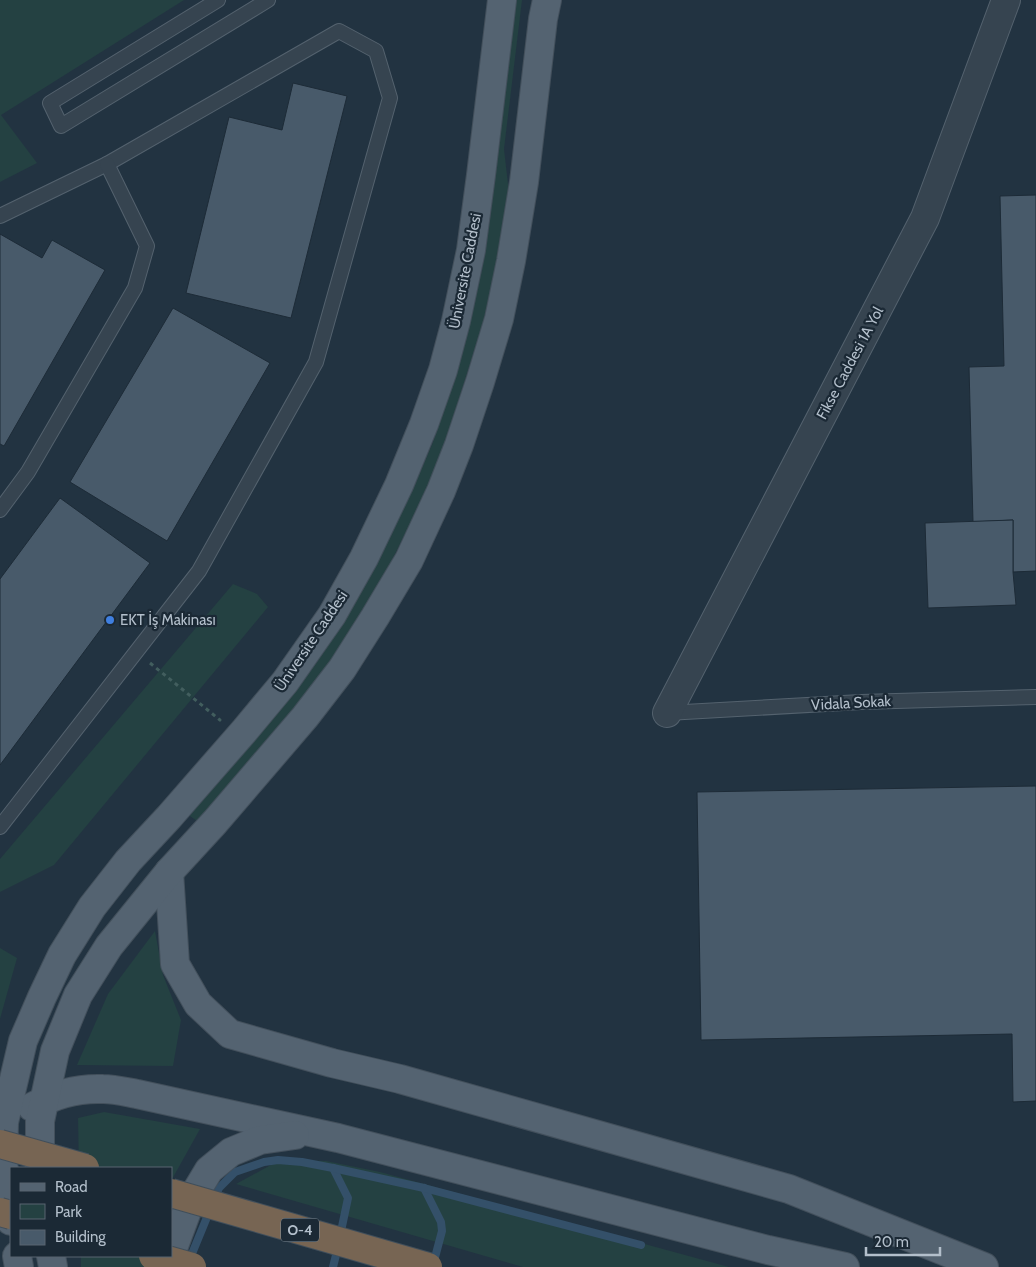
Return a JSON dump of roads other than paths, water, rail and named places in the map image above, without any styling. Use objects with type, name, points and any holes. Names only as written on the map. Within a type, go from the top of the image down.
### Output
[{"type":"highway","points":[[2,1133],[83,1167]]},
{"type":"highway","name":"O-4","points":[[172,1193],[428,1267]]},
{"type":"highway","points":[[157,1257],[192,1267]]},
{"type":"main road","name":"Üniversite Caddesi","points":[[10,1214],[3,1163],[2,1133],[23,1041],[62,955],[92,907],[128,861],[169,817],[285,682],[332,615],[364,558],[400,485],[440,379],[456,321],[471,250],[502,0]]},
{"type":"main road","points":[[40,1167],[40,1121],[55,1052],[78,995],[109,946],[169,872],[305,717],[342,669],[409,560],[441,491],[459,445],[499,319],[524,182],[543,19],[547,0]]},
{"type":"main road","points":[[169,872],[175,964],[198,1004],[230,1034],[332,1063],[410,1082],[789,1189],[984,1267]]},
{"type":"main road","points":[[2,1133],[45,1099],[82,1090],[104,1089],[138,1094],[338,1138],[768,1250],[845,1267]]},
{"type":"main road","points":[[172,1252],[191,1200],[209,1170],[231,1152],[260,1140],[311,1132]]},
{"type":"street","name":"Fikse Caddesi 1A Yol","points":[[667,713],[925,218],[1006,0]]},
{"type":"lane","points":[[218,0],[50,103],[61,126],[268,0]]},
{"type":"lane","points":[[0,216],[107,164],[339,31],[376,51],[390,98],[316,362],[199,571],[0,827]]},
{"type":"lane","points":[[0,510],[28,472],[136,288],[148,246],[107,164]]},
{"type":"lane","name":"Vidala Sokak","points":[[667,713],[861,702],[1036,697]]},
{"type":"waterway","points":[[189,1261],[219,1188],[235,1172],[264,1162],[278,1160],[302,1162],[424,1188],[641,1245]]},
{"type":"waterway","points":[[333,1168],[348,1198],[340,1236]]},
{"type":"waterway","points":[[424,1188],[441,1222],[442,1231],[433,1265]]},
{"type":"waterway","points":[[333,1267],[338,1247]]},
{"type":"place","name":"EKT İş Makinası","points":[[110,620]]}]
